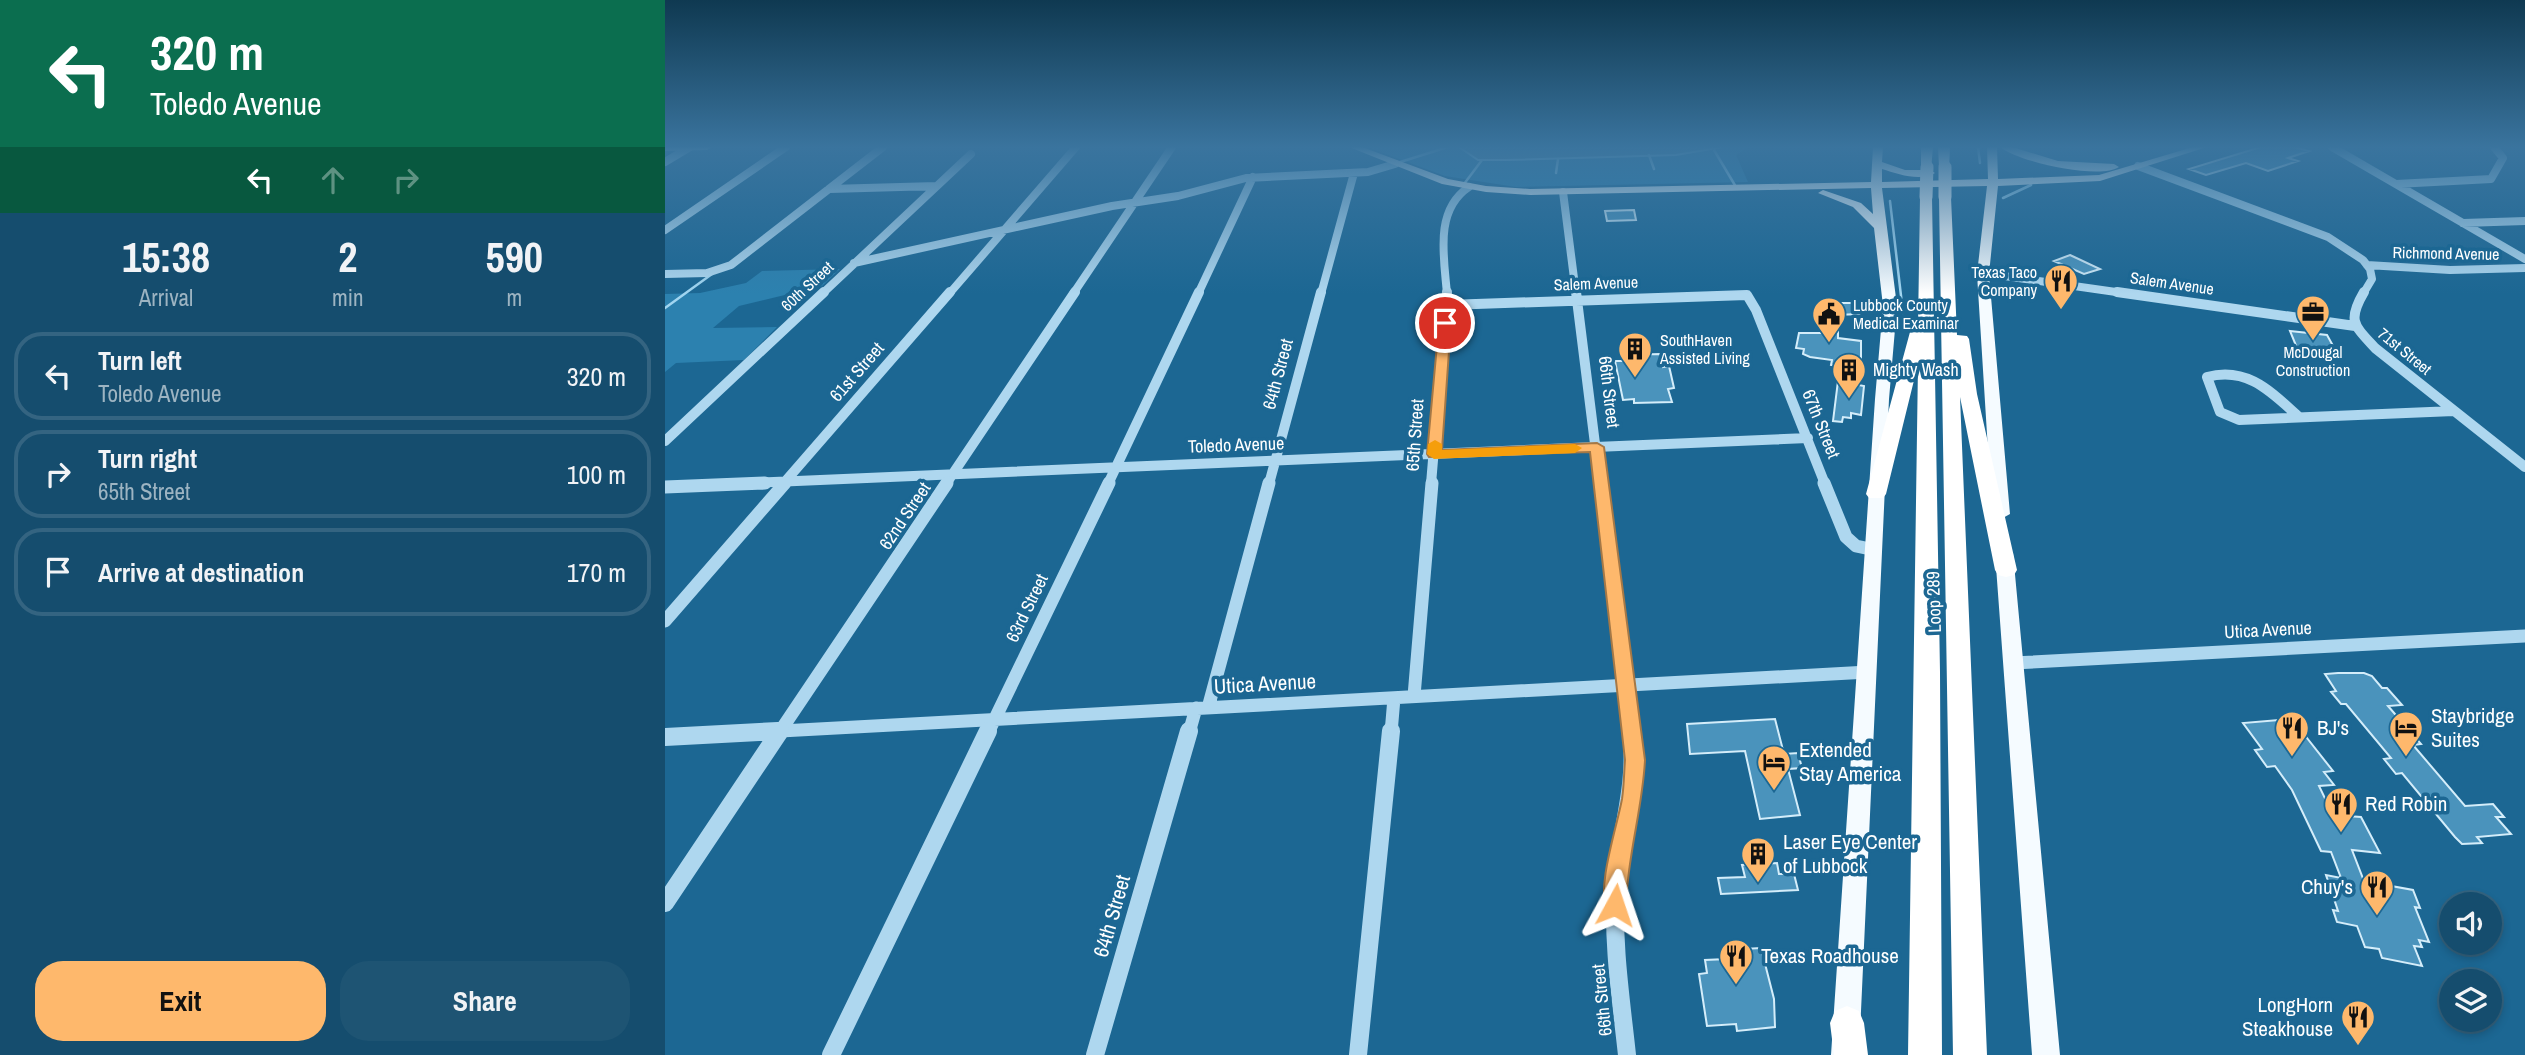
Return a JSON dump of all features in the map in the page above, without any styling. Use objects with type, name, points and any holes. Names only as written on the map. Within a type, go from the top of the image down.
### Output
[{"type":"highway","name":"Loop 289","points":[[1936,197],[1948,294],[1970,1055]]},
{"type":"highway","name":"Loop 289","points":[[1925,1055],[1928,686],[1926,310],[1936,197]]},
{"type":"highway","points":[[1948,294],[1959,326],[1968,394],[2006,570]]},
{"type":"highway","points":[[1876,494],[1926,310]]},
{"type":"main road","points":[[1833,196],[1865,210],[1880,227]]},
{"type":"main road","points":[[1848,1044],[1876,494],[1890,306],[1878,196]]},
{"type":"main road","points":[[1977,196],[1992,206]]},
{"type":"main road","points":[[1993,196],[1983,273],[2046,1055]]},
{"type":"street","points":[[665,230],[714,196]]},
{"type":"street","points":[[665,274],[707,273],[724,268],[737,261],[820,196]]},
{"type":"street","name":"60th Street","points":[[665,442],[925,196]]},
{"type":"street","name":"61st Street","points":[[665,621],[1033,196]]},
{"type":"street","name":"62nd Street","points":[[665,903],[1139,196]]},
{"type":"street","points":[[854,263],[1170,196]]},
{"type":"street","name":"63rd Street","points":[[831,1055],[1116,468],[1244,196]]},
{"type":"street","name":"64th Street","points":[[1095,1055],[1276,461],[1349,196]]},
{"type":"street","name":"65th Street","points":[[1414,696],[1447,305],[1443,264],[1448,209],[1457,196]]},
{"type":"street","name":"66th Street","points":[[1564,196],[1635,760],[1633,795],[1616,880],[1614,930],[1627,1055]]},
{"type":"street","points":[[2219,196],[2318,233],[2349,250],[2367,265]]},
{"type":"street","points":[[2417,196],[2525,259]]},
{"type":"street","points":[[2463,223],[2525,221]]},
{"type":"street","name":"Richmond Avenue","points":[[2367,265],[2450,270],[2525,268]]},
{"type":"street","name":"71st Street","points":[[2367,265],[2372,279],[2353,311],[2355,326],[2375,348],[2525,467]]},
{"type":"street","name":"Salem Avenue","points":[[1983,273],[2355,326]]},
{"type":"street","name":"Salem Avenue","points":[[1447,305],[1747,295]]},
{"type":"street","name":"67th Street","points":[[1747,295],[1756,310],[1850,543],[1875,550]]},
{"type":"street","points":[[2299,417],[2257,381],[2218,374],[2207,377],[2218,408],[2225,416],[2239,420],[2454,411]]},
{"type":"street","name":"Toledo Avenue","points":[[665,487],[1808,438]]},
{"type":"street","name":"Utica Avenue","points":[[2013,663],[2525,636]]},
{"type":"street","name":"Utica Avenue","points":[[665,737],[1868,672]]},
{"type":"street","points":[[1358,1055],[1394,698]]},
{"type":"shaded area","points":[[840,269],[822,286],[739,306],[713,328],[777,327],[744,360],[676,363],[665,372],[665,294],[700,293],[746,283],[762,271]]},
{"type":"building","points":[[1634,210],[1636,220],[1607,221],[1605,211]]},
{"type":"building","points":[[2070,255],[2100,269],[2084,274],[2054,261]]},
{"type":"building","points":[[1829,303],[1853,303],[1859,314],[1836,315]]},
{"type":"building","name":"Lubbock County Medical Examinar","points":[[1829,328],[1838,329],[1838,338],[1861,341],[1861,358],[1858,362],[1845,361],[1844,367],[1831,365],[1832,360],[1810,357],[1803,354],[1804,349],[1796,348],[1799,333],[1823,333]]},
{"type":"building","name":"McDougal Construction","points":[[2290,331],[2327,335],[2337,353],[2297,348]]},
{"type":"building","name":"SouthHaven Assisted Living","points":[[1660,354],[1663,367],[1669,366],[1674,388],[1668,389],[1672,402],[1634,403],[1634,399],[1623,400],[1615,361],[1627,361],[1626,355]]},
{"type":"building","name":"Mighty Wash","points":[[1838,381],[1864,386],[1861,415],[1851,413],[1851,418],[1843,417],[1842,422],[1833,421]]},
{"type":"building","name":"Staybridge Suites","points":[[2364,673],[2372,676],[2382,688],[2387,688],[2402,705],[2388,706],[2421,744],[2413,745],[2465,806],[2493,804],[2504,817],[2496,817],[2511,834],[2477,837],[2482,843],[2462,844],[2402,773],[2396,774],[2384,759],[2391,758],[2346,704],[2341,704],[2331,692],[2336,691],[2325,674]]},
{"type":"building","name":"Extended Stay America","points":[[1775,719],[1784,754],[1798,753],[1802,768],[1788,769],[1800,815],[1760,819],[1745,751],[1690,754],[1687,724]]},
{"type":"building","points":[[2292,719],[2333,771],[2324,772],[2334,785],[2319,786],[2333,815],[2361,817],[2380,853],[2352,850],[2364,881],[2413,890],[2420,908],[2415,907],[2429,942],[2419,940],[2422,947],[2414,946],[2422,966],[2382,958],[2379,949],[2365,947],[2357,926],[2337,922],[2333,910],[2338,911],[2326,875],[2341,878],[2331,852],[2321,851],[2292,790],[2275,766],[2267,767],[2255,750],[2262,749],[2243,723]]},
{"type":"building","name":"Laser Eye Center of Lubbock","points":[[1777,863],[1779,874],[1794,874],[1798,890],[1721,894],[1718,878],[1745,877],[1742,865]]},
{"type":"building","name":"Texas Roadhouse","points":[[1761,948],[1774,999],[1775,1027],[1737,1031],[1736,1024],[1707,1026],[1699,974],[1707,973],[1705,960],[1727,959],[1725,950]]},
{"type":"waterway","points":[[2003,198],[2007,196]]},
{"type":"waterway","points":[[1890,201],[1903,313]]},
{"type":"waterway","points":[[665,308],[712,274]]},
{"type":"slow traffic","points":[[1435,444],[1434,454],[1575,448]]},
{"type":"place","name":"Texas Taco Company","points":[[2061,311]]},
{"type":"place","name":"McDougal Construction","points":[[2313,342]]},
{"type":"place","name":"Lubbock County Medical Examinar","points":[[1829,344]]},
{"type":"place","name":"SouthHaven Assisted Living","points":[[1635,379]]},
{"type":"place","name":"Mighty Wash","points":[[1849,400]]},
{"type":"place","name":"BJ's","points":[[2292,758]]},
{"type":"place","name":"Staybridge Suites","points":[[2406,758]]},
{"type":"place","name":"Extended Stay America","points":[[1774,792]]},
{"type":"place","name":"Red Robin","points":[[2341,834]]},
{"type":"place","name":"Laser Eye Center of Lubbock","points":[[1758,884]]},
{"type":"place","name":"Chuy's","points":[[2377,917]]},
{"type":"place","name":"Texas Roadhouse","points":[[1736,986]]},
{"type":"place","name":"LongHorn Steakhouse","points":[[2358,1047]]},
{"type":"route","points":[[1445,323],[1434,454],[1597,447],[1635,760],[1633,795],[1616,880],[1615,905]]}]
